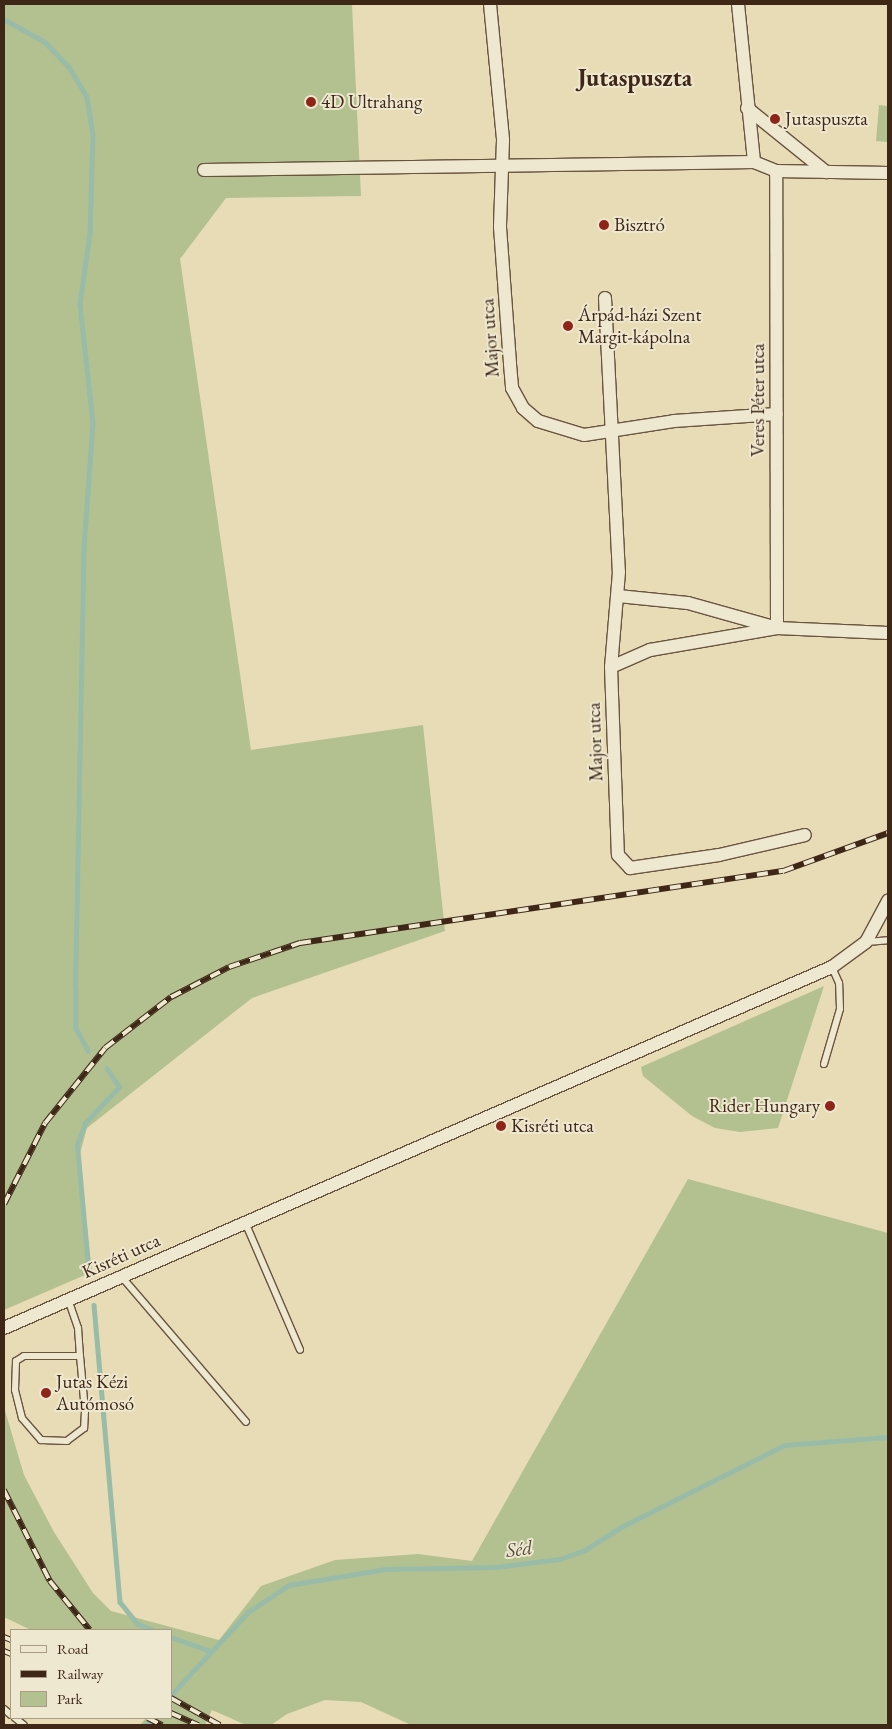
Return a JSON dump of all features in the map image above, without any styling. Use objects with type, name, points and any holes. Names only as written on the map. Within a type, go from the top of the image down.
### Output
[{"type":"street","name":"Major utca","points":[[490,4],[502,140],[500,167],[512,388],[522,408],[538,421],[584,435],[612,432]]},
{"type":"street","points":[[738,4],[747,108],[754,162]]},
{"type":"street","points":[[747,108],[826,172]]},
{"type":"street","points":[[204,170],[260,166],[500,167],[754,162],[776,171],[888,174]]},
{"type":"street","name":"Veres Péter utca","points":[[776,171],[778,628]]},
{"type":"street","name":"Major utca","points":[[605,298],[618,596],[611,667],[618,855],[630,868],[719,855],[805,835]]},
{"type":"street","points":[[612,432],[674,421],[777,414]]},
{"type":"street","points":[[618,596],[688,603],[778,628]]},
{"type":"street","points":[[611,667],[650,650],[778,628],[888,633]]},
{"type":"street","name":"Kisréti utca","points":[[4,1328],[832,967],[866,942],[888,901]]},
{"type":"lane","points":[[866,942],[888,940]]},
{"type":"lane","points":[[824,1064],[840,1009],[839,983],[832,967]]},
{"type":"lane","points":[[245,1222],[300,1350]]},
{"type":"lane","points":[[121,1276],[246,1422]]},
{"type":"lane","points":[[68,1300],[80,1356],[84,1428],[67,1441],[41,1440],[22,1418],[15,1390],[16,1361],[24,1356],[80,1356]]},
{"type":"green space","points":[[4,4],[352,4],[361,196],[226,198],[180,259],[251,750],[423,725],[445,931],[252,998],[87,1128],[79,1157],[92,1272],[4,1310]]},
{"type":"green space","points":[[879,105],[888,106],[888,142],[876,141]]},
{"type":"green space","points":[[824,986],[778,1128],[740,1132],[715,1128],[692,1116],[643,1076],[641,1067]]},
{"type":"green space","points":[[688,1179],[888,1233],[888,1725],[411,1725],[361,1702],[325,1700],[287,1714],[271,1725],[246,1725],[212,1710],[205,1725],[140,1725],[145,1719],[172,1719],[172,1629],[29,1629],[4,1617],[4,1407],[24,1475],[54,1532],[93,1593],[111,1611],[219,1640],[261,1586],[335,1560],[418,1554],[472,1561]]},
{"type":"waterway","points":[[4,19],[45,42],[69,67],[87,97],[93,134],[90,233],[80,304],[93,423],[84,550],[76,986],[76,1028],[88,1051]]},
{"type":"waterway","points":[[88,1266],[77,1145],[85,1123],[119,1087],[107,1069]]},
{"type":"waterway","points":[[94,1305],[120,1602],[138,1624],[151,1629]]},
{"type":"waterway","name":"Séd","points":[[172,1694],[248,1612],[289,1585],[386,1569],[496,1567],[560,1559],[585,1550],[623,1526],[785,1445],[888,1437]]},
{"type":"waterway","points":[[172,1637],[211,1651]]},
{"type":"waterway","name":"Séd","points":[[145,1725],[151,1719]]},
{"type":"railway","points":[[4,1204],[45,1123],[105,1048],[171,997],[229,967],[300,943],[783,871],[888,833]]},
{"type":"railway","points":[[4,1490],[50,1581],[89,1629]]},
{"type":"railway","points":[[4,1637],[10,1640]]},
{"type":"railway","points":[[4,1651],[10,1654]]},
{"type":"railway","points":[[172,1699],[220,1725]]},
{"type":"railway","points":[[172,1713],[198,1725]]},
{"type":"railway","points":[[150,1719],[162,1725]]},
{"type":"place","name":"4D Ultrahang","points":[[311,102]]},
{"type":"place","name":"Jutaspuszta","points":[[775,119]]},
{"type":"place","name":"Bisztró","points":[[604,225]]},
{"type":"place","name":"Árpád-házi Szent Margit-kápolna","points":[[568,326]]},
{"type":"place","name":"Rider Hungary","points":[[830,1106]]},
{"type":"place","name":"Kisréti utca","points":[[501,1126]]},
{"type":"place","name":"Jutas Kézi Autómosó","points":[[46,1393]]},
{"type":"district","name":"Jutaspuszta","points":[[635,78]]}]
